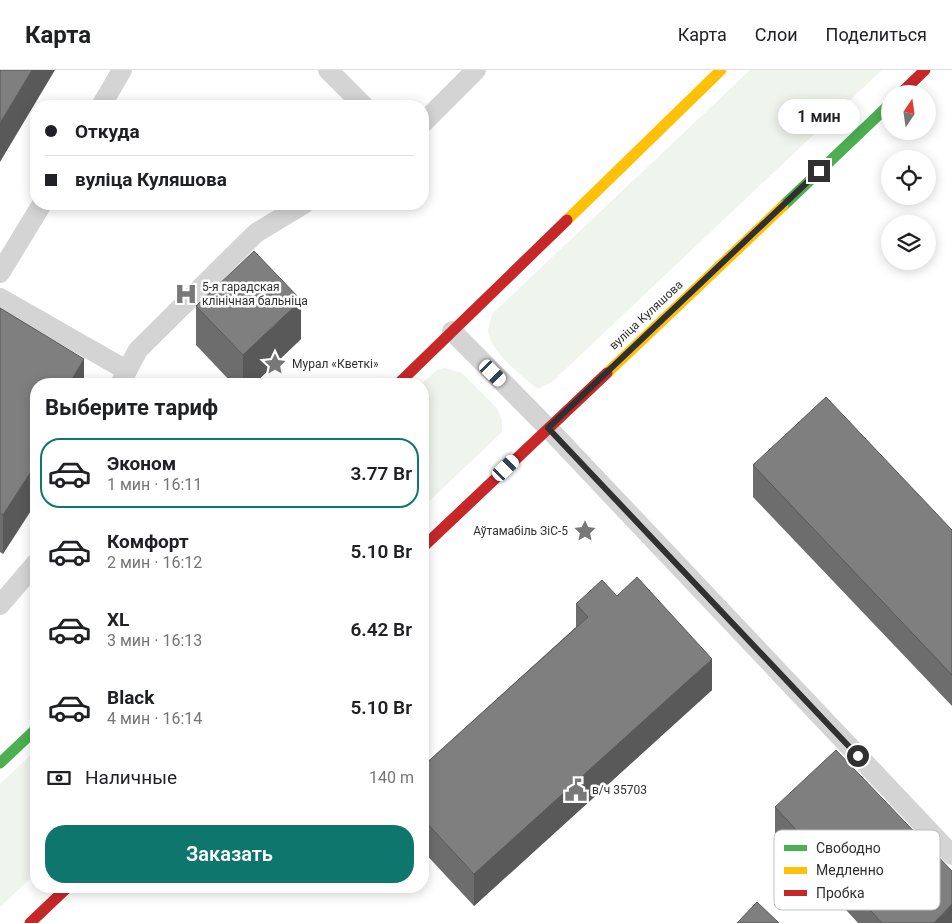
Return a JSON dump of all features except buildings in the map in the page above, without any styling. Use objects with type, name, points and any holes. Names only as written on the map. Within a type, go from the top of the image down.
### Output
[{"type":"main road","points":[[404,378],[721,70]]},
{"type":"main road","points":[[909,85],[925,70]]},
{"type":"main road","name":"вуліца Куляшова","points":[[429,541],[881,113]]},
{"type":"main road","points":[[4,752],[30,733]]},
{"type":"main road","points":[[30,923],[62,893]]},
{"type":"lane","points":[[104,100],[122,70]]},
{"type":"lane","points":[[328,70],[358,100]]},
{"type":"lane","points":[[429,117],[476,70]]},
{"type":"lane","points":[[0,273],[38,210]]},
{"type":"lane","points":[[0,298],[123,377],[138,350],[256,233],[294,210]]},
{"type":"lane","points":[[452,331],[548,428],[927,830]]},
{"type":"lane","points":[[0,605],[30,570]]},
{"type":"lane","points":[[940,843],[952,856]]},
{"type":"shaded area","points":[[750,70],[882,70],[552,382],[538,389],[508,363],[494,346],[488,330],[492,314]]},
{"type":"shaded area","points":[[445,368],[462,373],[497,408],[502,420],[502,432],[429,501],[428,378],[437,370]]},
{"type":"shaded area","points":[[30,756],[30,879],[0,907],[0,784]]},
{"type":"traffic: fast","points":[[783,206],[881,113]]},
{"type":"traffic: fast","points":[[0,763],[30,735]]},
{"type":"traffic: slow","points":[[567,220],[721,70]]},
{"type":"traffic: slow","points":[[607,373],[783,206]]},
{"type":"traffic: jam","points":[[909,85],[925,70]]},
{"type":"traffic: jam","points":[[404,378],[567,220]]},
{"type":"traffic: jam","points":[[429,541],[607,373]]},
{"type":"traffic: jam","points":[[30,923],[62,893]]},
{"type":"place","name":"5-я гарадская клінічная бальніца","points":[[186,294]]},
{"type":"place","name":"Мурал «Кветкі»","points":[[275,364]]},
{"type":"place","name":"Аўтамабіль ЗіС-5","points":[[585,531]]},
{"type":"place","name":"в/ч 35703","points":[[576,790]]},
{"type":"route","points":[[819,171],[548,428],[858,756]]}]
